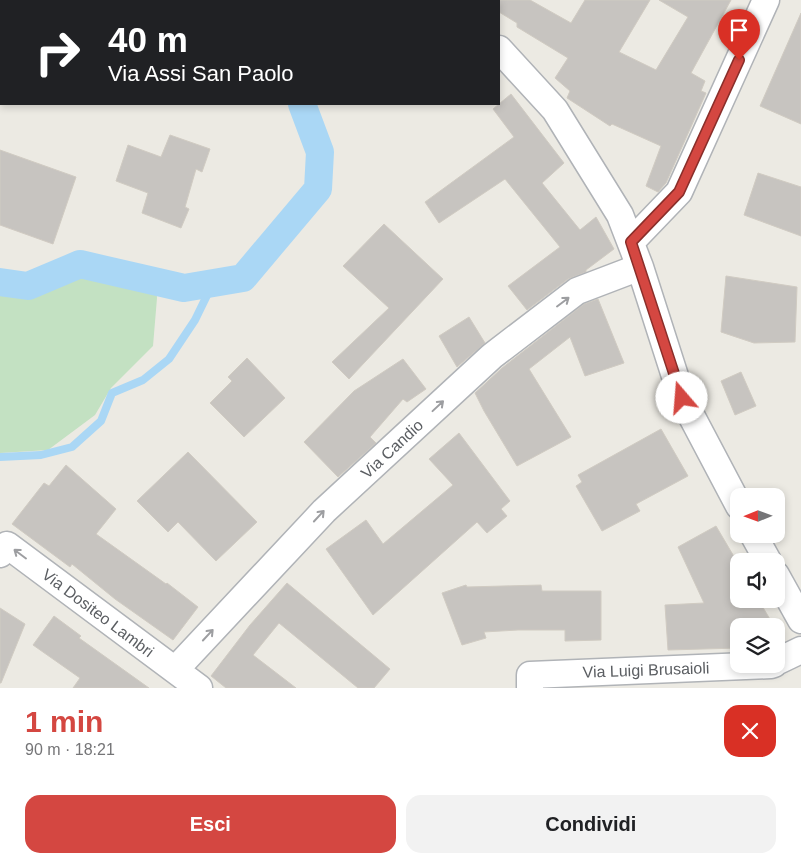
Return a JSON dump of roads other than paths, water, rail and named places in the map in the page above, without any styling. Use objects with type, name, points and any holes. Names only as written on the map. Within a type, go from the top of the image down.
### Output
[{"type":"street","points":[[631,242],[679,192],[760,2]]},
{"type":"street","points":[[500,50],[555,110],[620,216],[640,267],[682,398],[730,489]]},
{"type":"street","name":"Via Candio","points":[[175,670],[324,511],[492,356],[577,291],[640,267]]},
{"type":"street","name":"Via Dositeo Lambri","points":[[0,554],[7,545],[199,688]]},
{"type":"street","points":[[785,592],[801,620]]},
{"type":"street","name":"Via Luigi Brusaioli","points":[[785,658],[801,650]]},
{"type":"street","name":"Via Luigi Brusaioli","points":[[530,688],[530,675],[730,666]]},
{"type":"waterway","points":[[0,282],[28,286],[80,264],[184,288],[243,278],[318,189],[320,152],[302,105]]},
{"type":"waterway","points":[[0,457],[41,455],[72,447],[101,421],[112,393],[143,380],[169,359],[195,320],[213,283]]}]
